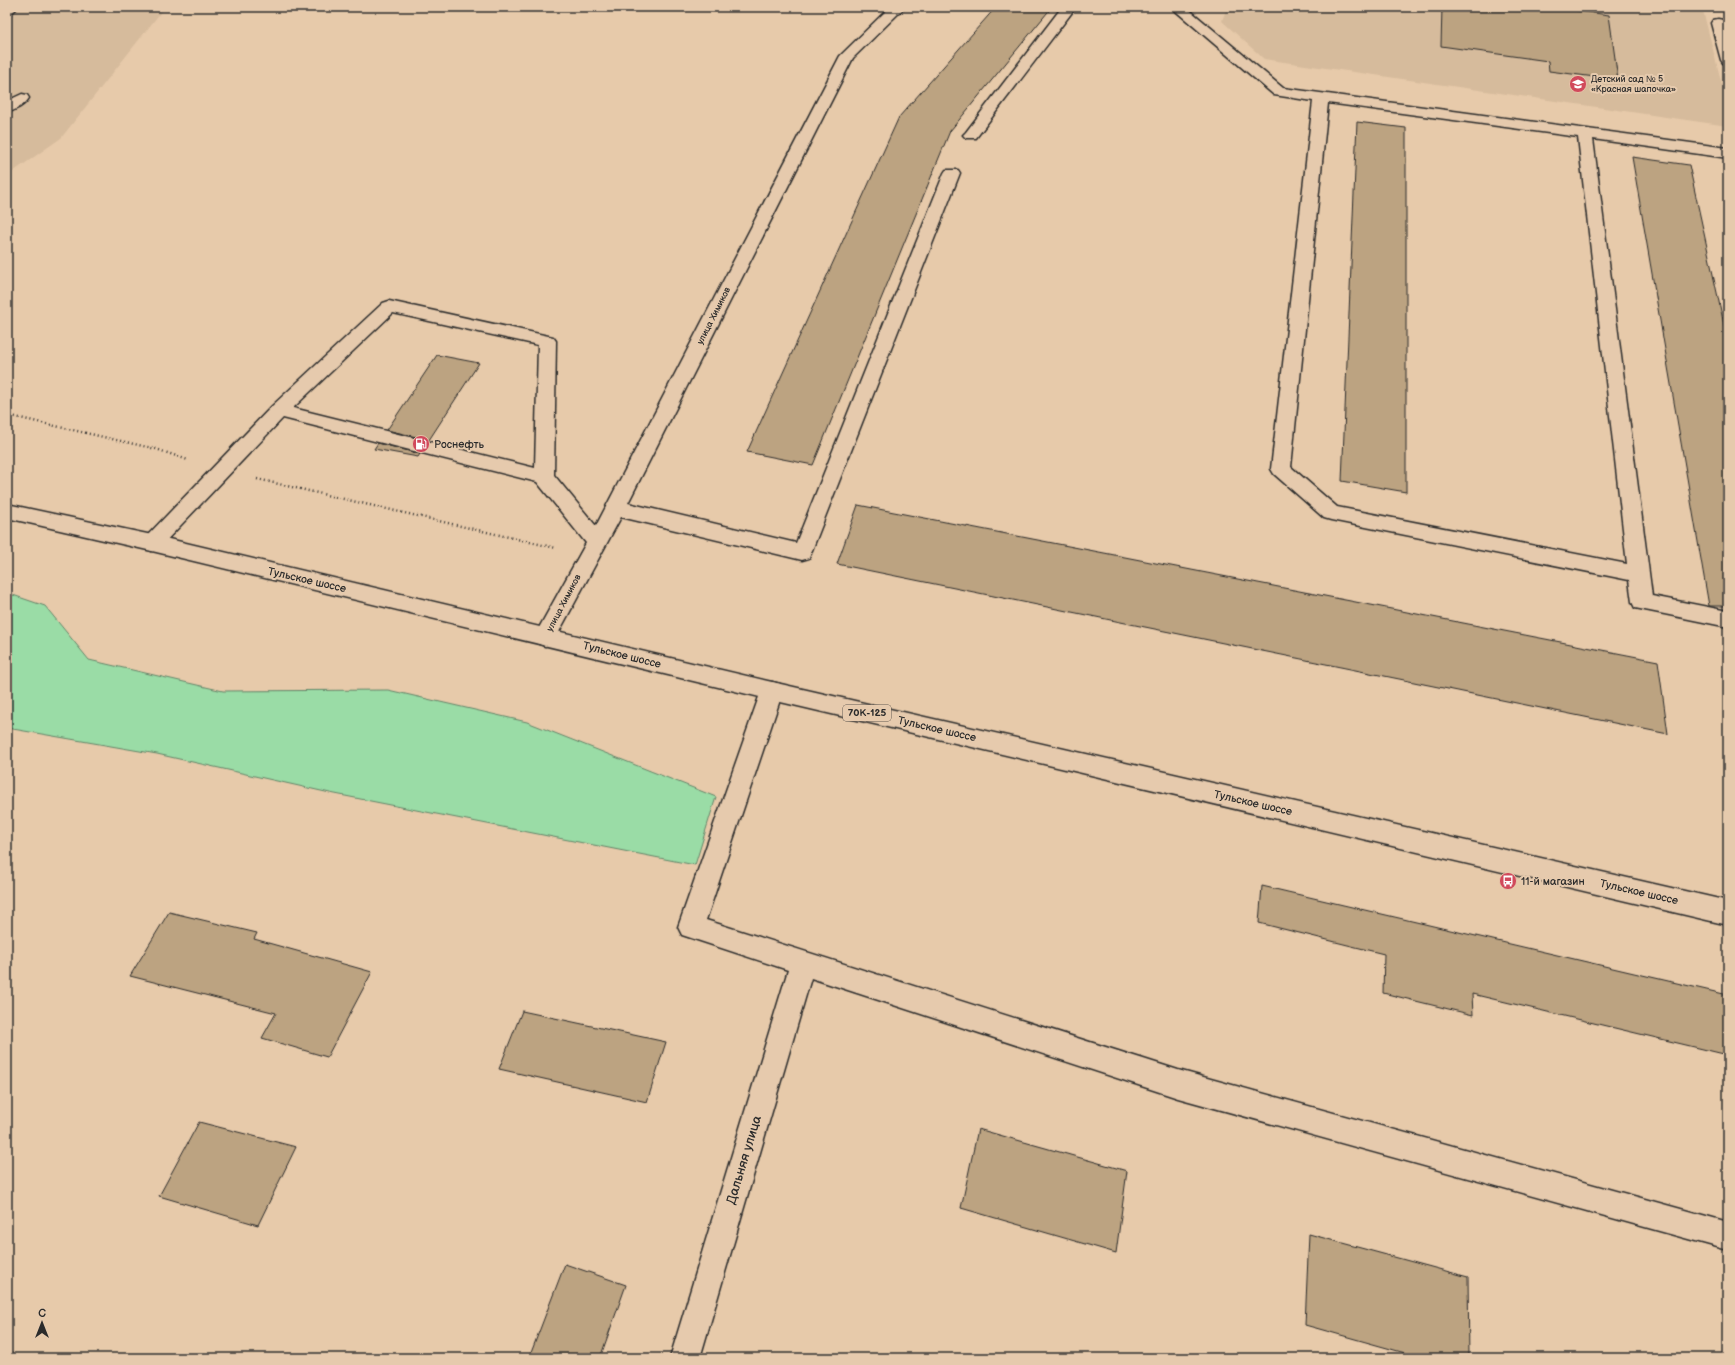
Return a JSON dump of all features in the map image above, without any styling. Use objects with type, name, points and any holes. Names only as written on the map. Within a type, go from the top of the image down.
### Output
[{"type":"street","points":[[7,10],[12,7]]},
{"type":"street","name":"улица Химиков","points":[[546,637],[616,508],[847,56],[898,7]]},
{"type":"street","points":[[971,135],[1069,7]]},
{"type":"street","points":[[1178,7],[1279,92],[1728,153]]},
{"type":"street","points":[[1718,23],[1728,60]]},
{"type":"street","points":[[7,108],[22,98]]},
{"type":"street","points":[[1321,98],[1282,469],[1331,512],[1639,574]]},
{"type":"street","points":[[1585,134],[1642,602],[1728,619]]},
{"type":"street","points":[[616,508],[802,552],[952,173]]},
{"type":"street","points":[[152,543],[279,411],[389,307],[547,341],[544,477],[593,549]]},
{"type":"street","points":[[279,411],[544,477]]},
{"type":"street","name":"Тульское шоссе","points":[[7,511],[152,543],[772,691],[1728,913]]},
{"type":"street","points":[[772,691],[691,927],[804,962],[1178,1084],[1728,1236]]},
{"type":"street","name":"Дальняя улица","points":[[685,1358],[804,962]]},
{"type":"path","points":[[7,415],[156,449],[221,471],[593,549]]},
{"type":"shaded area","points":[[7,7],[165,7],[61,138],[7,176]]},
{"type":"shaded area","name":"Детский сад № 5 «Красная шапочка»","points":[[1227,7],[1702,7],[1728,108],[1728,126],[1264,59],[1222,21]]},
{"type":"green space","points":[[7,593],[45,606],[89,660],[223,691],[388,690],[527,722],[716,797],[695,865],[330,793],[157,754],[7,728]]},
{"type":"building","points":[[996,7],[1052,7],[950,131],[813,465],[747,452],[899,117]]},
{"type":"building","points":[[1442,7],[1550,7],[1609,15],[1618,80],[1549,71],[1548,61],[1441,46]]},
{"type":"building","points":[[1357,122],[1406,128],[1406,492],[1342,481]]},
{"type":"building","points":[[1632,157],[1689,165],[1728,343],[1728,606],[1709,606]]},
{"type":"building","points":[[437,355],[479,363],[429,440],[387,430]]},
{"type":"building","points":[[378,443],[420,454],[418,457],[374,449]]},
{"type":"building","points":[[858,505],[1658,661],[1668,734],[837,564]]},
{"type":"building","points":[[1262,886],[1728,995],[1728,1055],[1472,994],[1473,1015],[1383,993],[1384,954],[1259,923]]},
{"type":"building","points":[[169,912],[257,933],[254,939],[372,972],[327,1057],[262,1038],[276,1013],[130,976]]},
{"type":"building","points":[[522,1011],[666,1042],[647,1102],[499,1069]]},
{"type":"building","points":[[199,1122],[296,1147],[258,1225],[159,1196]]},
{"type":"building","points":[[978,1129],[1127,1171],[1116,1253],[961,1208]]},
{"type":"building","points":[[1309,1234],[1468,1277],[1469,1358],[1423,1358],[1305,1325]]},
{"type":"building","points":[[565,1264],[626,1285],[600,1358],[529,1358]]},
{"type":"place","name":"Детский сад № 5 «Красная шапочка»","points":[[1578,84]]},
{"type":"place","name":"Роснефть","points":[[421,444]]},
{"type":"place","name":"11-й магазин","points":[[1508,881]]}]
